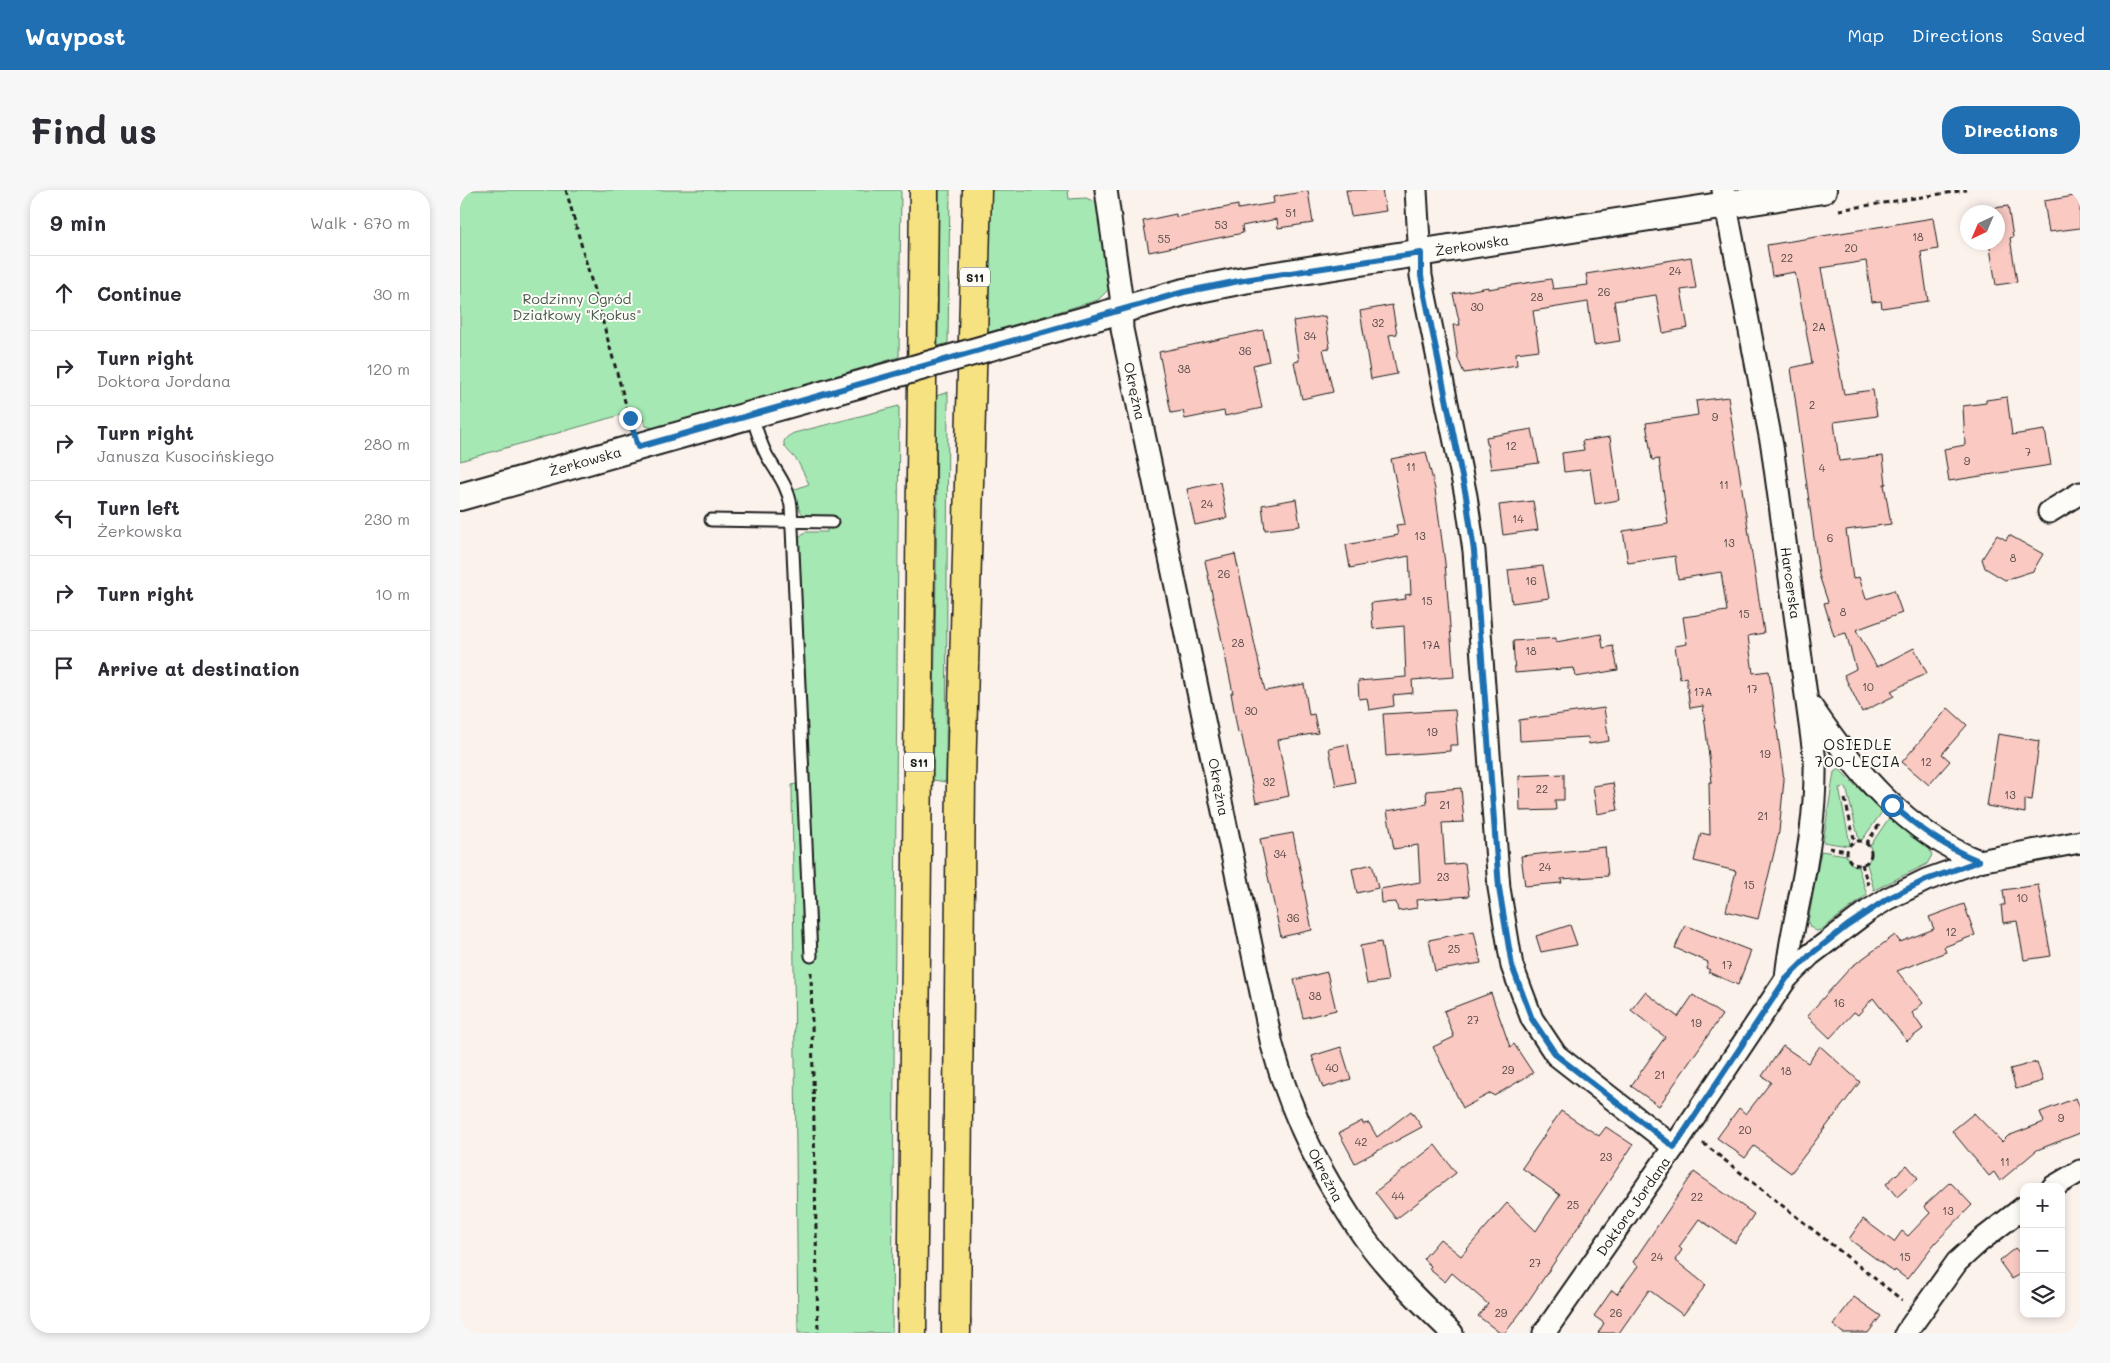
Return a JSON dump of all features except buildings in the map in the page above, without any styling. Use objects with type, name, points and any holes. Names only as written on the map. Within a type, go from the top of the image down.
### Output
[{"type":"highway","name":"S11","points":[[912,1333],[924,190]]},
{"type":"highway","name":"S11","points":[[956,1327],[961,777],[978,190]]},
{"type":"street","name":"Okrężna","points":[[1106,190],[1117,260],[1122,329],[1272,1045],[1283,1084],[1319,1164],[1367,1242],[1412,1294],[1452,1333]]},
{"type":"street","points":[[1416,190],[1421,276],[1466,496],[1474,551],[1499,888],[1512,966],[1532,1019],[1556,1055],[1680,1138]]},
{"type":"street","name":"Żerkowska","points":[[460,497],[1184,292],[1244,280],[1421,253],[1724,198],[1823,190]]},
{"type":"street","name":"Harcerska","points":[[1724,198],[1772,446],[1815,760],[1816,788],[1809,845],[1788,954],[1786,979]]},
{"type":"street","points":[[2049,512],[2080,492]]},
{"type":"street","points":[[1808,702],[1860,773],[1884,798],[1909,820],[1933,837],[1958,853],[1979,861]]},
{"type":"street","name":"Doktora Jordana","points":[[1544,1333],[1680,1138],[1786,979],[1810,955],[1847,926],[1887,899],[1926,880],[1979,861],[2080,842]]},
{"type":"street","points":[[2060,1183],[2080,1171]]},
{"type":"street","points":[[1906,1333],[1957,1262],[1980,1241],[2020,1210]]},
{"type":"lane","points":[[752,415],[767,456],[790,495],[811,956]]},
{"type":"lane","points":[[711,520],[832,522]]},
{"type":"path","points":[[566,190],[638,447]]},
{"type":"path","points":[[1845,799],[1855,843]]},
{"type":"path","points":[[1855,843],[1864,843],[1869,848],[1870,858],[1864,864],[1858,865],[1849,859],[1849,848],[1855,843]]},
{"type":"path","points":[[811,956],[818,1333]]},
{"type":"path","points":[[1680,1138],[1920,1314]]},
{"type":"green space","name":"Rodzinny Ogród Działkowy \"Krokus\"","points":[[460,190],[901,190],[899,357],[657,429],[646,426],[638,410],[460,461]]},
{"type":"green space","points":[[939,190],[950,190],[948,343],[938,346]]},
{"type":"green space","points":[[990,190],[1068,190],[1069,199],[1086,198],[1102,205],[1110,288],[1098,300],[987,333]]},
{"type":"green space","points":[[948,392],[946,782],[933,780],[937,508],[936,396]]},
{"type":"green space","points":[[899,406],[892,1333],[798,1333],[792,785],[800,783],[799,537],[805,532],[827,532],[828,517],[806,515],[800,511],[793,490],[809,484],[798,462],[785,447],[784,443],[794,433]]},
{"type":"green space","points":[[1839,769],[1882,812],[1862,840],[1859,840],[1846,787],[1839,788],[1850,844],[1848,846],[1823,842],[1834,772]]},
{"type":"green space","points":[[1889,818],[1928,846],[1932,855],[1927,864],[1874,890],[1867,864],[1872,855],[1870,846]]},
{"type":"green space","points":[[1821,851],[1846,855],[1850,863],[1858,867],[1867,895],[1821,930],[1816,931],[1810,927],[1808,922]]},
{"type":"district","name":"OSIEDLE 700-LECIA","points":[[1858,752]]},
{"type":"route","points":[[630,418],[638,447],[1184,292],[1244,280],[1421,253],[1421,276],[1466,496],[1474,551],[1499,888],[1512,966],[1532,1019],[1556,1055],[1674,1147],[1786,979],[1810,955],[1847,926],[1887,899],[1954,868],[1979,861],[1958,853],[1933,837],[1892,805]]}]
